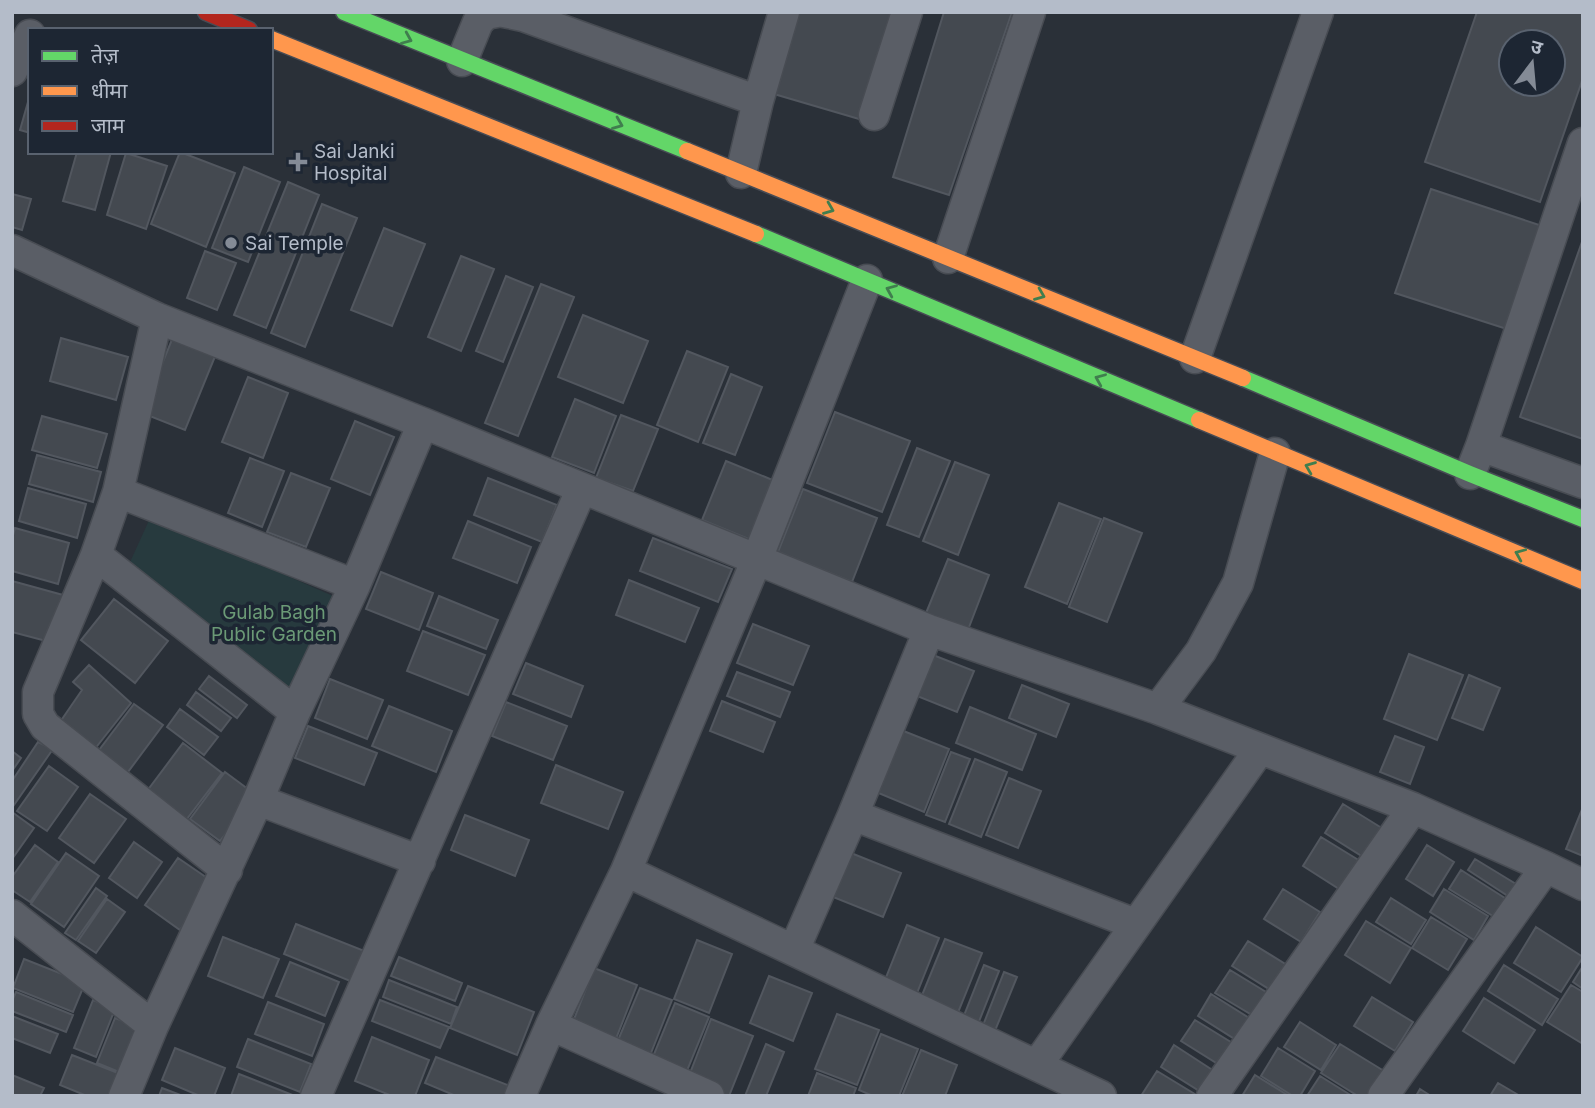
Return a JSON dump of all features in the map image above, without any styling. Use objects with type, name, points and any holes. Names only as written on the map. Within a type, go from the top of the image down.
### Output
[{"type":"main road","points":[[206,12],[244,28]]},
{"type":"main road","points":[[345,12],[1583,519]]},
{"type":"main road","points":[[273,40],[696,209],[1583,581]]},
{"type":"street","points":[[33,28],[41,12]]},
{"type":"street","points":[[462,61],[478,22],[486,14],[497,12]]},
{"type":"street","points":[[504,12],[523,16],[758,101]]},
{"type":"street","points":[[741,173],[758,101],[784,12]]},
{"type":"street","points":[[874,115],[907,12]]},
{"type":"street","points":[[948,258],[1030,12]]},
{"type":"street","points":[[1195,358],[1318,12]]},
{"type":"street","points":[[12,71],[28,39]]},
{"type":"street","points":[[1470,474],[1583,143]]},
{"type":"street","points":[[12,250],[157,318],[424,423],[929,630],[1158,709],[1413,808],[1583,885]]},
{"type":"street","points":[[520,1096],[551,1025],[626,871],[757,559],[867,280]]},
{"type":"street","points":[[157,318],[118,492],[96,555],[38,692],[38,714],[45,726],[227,870]]},
{"type":"street","points":[[124,1096],[153,1026],[227,870],[295,712],[355,585],[424,423]]},
{"type":"street","points":[[1481,446],[1583,483]]},
{"type":"street","points":[[1158,709],[1201,651],[1238,583],[1275,453]]},
{"type":"street","points":[[316,1096],[582,488]]},
{"type":"street","points":[[118,492],[355,585]]},
{"type":"street","points":[[96,555],[295,712]]},
{"type":"street","points":[[794,950],[929,630]]},
{"type":"street","points":[[1037,1065],[1260,749]]},
{"type":"street","points":[[258,800],[420,861]]},
{"type":"street","points":[[1212,1096],[1413,808]]},
{"type":"street","points":[[853,815],[1135,924]]},
{"type":"street","points":[[1383,1096],[1546,867]]},
{"type":"street","points":[[626,871],[1101,1096]]},
{"type":"street","points":[[15,924],[153,1026]]},
{"type":"street","points":[[551,1025],[709,1096]]},
{"type":"green space","name":"Gulab Bagh Public Garden","points":[[151,516],[342,600],[292,698],[126,571]]},
{"type":"building","points":[[799,12],[892,12],[859,119],[774,94]]},
{"type":"building","points":[[944,12],[1012,12],[949,195],[893,177]]},
{"type":"building","points":[[1477,12],[1583,12],[1583,78],[1540,202],[1425,162]]},
{"type":"building","points":[[28,102],[28,132],[20,130]]},
{"type":"building","points":[[76,154],[110,154],[95,210],[63,201]]},
{"type":"building","points":[[126,154],[167,166],[146,229],[107,215]]},
{"type":"building","points":[[179,154],[235,173],[206,247],[151,224]]},
{"type":"building","points":[[244,167],[280,182],[248,262],[212,248]]},
{"type":"building","points":[[288,182],[319,195],[266,328],[234,315]]},
{"type":"building","points":[[1431,189],[1548,228],[1513,331],[1395,293]]},
{"type":"building","points":[[12,194],[31,199],[22,230],[12,227]]},
{"type":"building","points":[[322,204],[357,218],[305,347],[271,333]]},
{"type":"building","points":[[384,228],[425,244],[392,326],[351,310]]},
{"type":"building","points":[[1583,239],[1583,439],[1520,417]]},
{"type":"building","points":[[205,251],[236,263],[217,310],[187,298]]},
{"type":"building","points":[[461,256],[494,269],[461,351],[428,337]]},
{"type":"building","points":[[506,276],[533,287],[503,362],[476,351]]},
{"type":"building","points":[[541,284],[574,297],[518,436],[485,423]]},
{"type":"building","points":[[583,315],[648,341],[623,403],[558,377]]},
{"type":"building","points":[[173,337],[216,354],[185,430],[142,413]]},
{"type":"building","points":[[61,338],[128,357],[116,400],[50,381]]},
{"type":"building","points":[[687,351],[728,367],[698,442],[657,425]]},
{"type":"building","points":[[731,374],[762,387],[735,455],[703,443]]},
{"type":"building","points":[[248,377],[288,393],[263,458],[222,442]]},
{"type":"building","points":[[575,399],[616,416],[594,473],[552,457]]},
{"type":"building","points":[[835,412],[910,441],[882,512],[807,483]]},
{"type":"building","points":[[621,415],[658,429],[633,491],[596,478]]},
{"type":"building","points":[[42,416],[107,434],[97,468],[32,450]]},
{"type":"building","points":[[355,421],[394,437],[370,495],[331,479]]},
{"type":"building","points":[[917,448],[950,461],[919,537],[887,525]]},
{"type":"building","points":[[37,455],[101,472],[93,502],[29,484]]},
{"type":"building","points":[[250,458],[284,471],[262,527],[228,513]]},
{"type":"building","points":[[726,461],[775,481],[751,540],[702,520]]},
{"type":"building","points":[[955,462],[989,475],[958,555],[923,541]]},
{"type":"building","points":[[291,473],[330,488],[306,547],[267,532]]},
{"type":"building","points":[[488,478],[557,505],[542,542],[474,515]]},
{"type":"building","points":[[28,488],[86,504],[77,538],[19,521]]},
{"type":"building","points":[[803,489],[877,518],[852,582],[778,552]]},
{"type":"building","points":[[1059,503],[1101,519],[1067,604],[1025,587]]},
{"type":"building","points":[[1104,518],[1142,533],[1107,622],[1069,607]]},
{"type":"building","points":[[468,521],[531,547],[517,583],[453,558]]},
{"type":"building","points":[[15,528],[69,543],[58,584],[12,571],[12,539]]},
{"type":"building","points":[[653,538],[732,569],[718,602],[640,571]]},
{"type":"building","points":[[948,559],[989,575],[966,635],[924,618]]},
{"type":"building","points":[[381,572],[433,593],[419,630],[366,609]]},
{"type":"building","points":[[629,580],[699,608],[685,642],[616,615]]},
{"type":"building","points":[[12,581],[63,595],[50,642],[12,632]]},
{"type":"building","points":[[439,596],[498,620],[486,649],[427,626]]},
{"type":"building","points":[[114,599],[168,641],[135,683],[81,640]]},
{"type":"building","points":[[753,624],[809,646],[793,685],[737,663]]},
{"type":"building","points":[[423,631],[485,655],[468,695],[407,671]]},
{"type":"building","points":[[1409,654],[1463,675],[1437,740],[1384,719]]},
{"type":"building","points":[[933,655],[974,671],[957,712],[917,696]]},
{"type":"building","points":[[526,663],[583,686],[571,717],[513,694]]},
{"type":"building","points":[[89,665],[131,703],[94,750],[58,725],[82,690],[73,682]]},
{"type":"building","points":[[737,672],[790,692],[780,717],[727,696]]},
{"type":"building","points":[[1469,675],[1500,688],[1483,730],[1452,718]]},
{"type":"building","points":[[209,676],[247,705],[237,718],[199,689]]},
{"type":"building","points":[[330,679],[383,700],[367,739],[315,718]]},
{"type":"building","points":[[1022,685],[1069,704],[1056,737],[1009,718]]},
{"type":"building","points":[[196,692],[231,718],[221,731],[187,705]]},
{"type":"building","points":[[722,701],[775,722],[763,752],[710,731]]},
{"type":"building","points":[[506,702],[567,726],[553,760],[492,736]]},
{"type":"building","points":[[134,704],[163,725],[122,780],[93,758]]},
{"type":"building","points":[[389,706],[452,731],[436,772],[372,746]]},
{"type":"building","points":[[970,707],[1036,734],[1022,770],[956,743]]},
{"type":"building","points":[[180,709],[218,737],[204,755],[167,727]]},
{"type":"building","points":[[308,726],[377,753],[364,785],[295,758]]},
{"type":"building","points":[[901,730],[949,749],[924,812],[876,792]]},
{"type":"building","points":[[1395,736],[1424,747],[1410,784],[1380,772]]},
{"type":"building","points":[[38,742],[53,749],[14,805],[12,781]]},
{"type":"building","points":[[183,743],[222,773],[183,824],[144,795]]},
{"type":"building","points":[[12,751],[21,758],[12,771]]},
{"type":"building","points":[[951,752],[970,759],[945,822],[926,815]]},
{"type":"building","points":[[975,759],[1007,772],[981,837],[949,824]]},
{"type":"building","points":[[556,765],[623,792],[608,829],[541,803]]},
{"type":"building","points":[[49,766],[78,787],[47,831],[17,811]]},
{"type":"building","points":[[225,772],[256,795],[220,841],[190,819]]},
{"type":"building","points":[[1009,778],[1041,791],[1018,848],[986,835]]},
{"type":"building","points":[[90,794],[126,819],[94,863],[59,838]]},
{"type":"building","points":[[1343,804],[1385,830],[1368,860],[1325,833]]},
{"type":"building","points":[[1583,807],[1583,856],[1566,849]]},
{"type":"building","points":[[12,812],[34,828],[12,859]]},
{"type":"building","points":[[465,815],[529,840],[515,876],[451,850]]},
{"type":"building","points":[[1321,837],[1365,864],[1347,894],[1303,866]]},
{"type":"building","points":[[134,842],[162,862],[137,898],[109,878]]},
{"type":"building","points":[[35,845],[58,862],[30,902],[12,890],[12,877]]},
{"type":"building","points":[[1427,845],[1454,862],[1433,896],[1406,879]]},
{"type":"building","points":[[846,851],[901,873],[883,917],[828,895]]},
{"type":"building","points":[[66,853],[99,876],[64,927],[31,904]]},
{"type":"building","points":[[178,858],[213,882],[180,930],[145,905]]},
{"type":"building","points":[[1475,859],[1516,884],[1508,896],[1468,870]]},
{"type":"building","points":[[1461,870],[1508,900],[1496,918],[1449,889]]},
{"type":"building","points":[[96,888],[107,896],[76,940],[65,933]]},
{"type":"building","points":[[1283,889],[1320,912],[1301,942],[1264,919]]},
{"type":"building","points":[[1444,889],[1488,916],[1474,940],[1430,912]]},
{"type":"building","points":[[1391,898],[1426,920],[1411,944],[1376,922]]},
{"type":"building","points":[[107,899],[125,912],[96,953],[78,941]]},
{"type":"building","points":[[1431,917],[1467,939],[1448,970],[1412,948]]},
{"type":"building","points":[[1366,921],[1411,948],[1390,983],[1345,955]]},
{"type":"building","points":[[296,924],[367,952],[355,983],[284,954]]},
{"type":"building","points":[[907,925],[939,938],[913,1003],[881,990]]},
{"type":"building","points":[[1536,927],[1583,957],[1561,992],[1514,963]]},
{"type":"building","points":[[223,937],[279,959],[263,998],[208,976]]},
{"type":"building","points":[[945,939],[982,953],[955,1020],[918,1005]]},
{"type":"building","points":[[697,940],[732,954],[709,1013],[674,999]]},
{"type":"building","points":[[1248,941],[1287,965],[1272,991],[1232,966]]},
{"type":"building","points":[[399,957],[462,983],[455,1001],[391,976]]},
{"type":"building","points":[[24,959],[85,983],[73,1012],[13,988]]},
{"type":"building","points":[[290,962],[339,982],[325,1016],[276,996]]},
{"type":"building","points":[[984,965],[999,971],[976,1029],[961,1023]]},
{"type":"building","points":[[1504,965],[1558,999],[1542,1025],[1488,991]]},
{"type":"building","points":[[1583,966],[1583,989],[1573,982]]},
{"type":"building","points":[[594,968],[637,985],[612,1049],[569,1032]]},
{"type":"building","points":[[1230,970],[1271,995],[1257,1018],[1215,993]]},
{"type":"building","points":[[1004,972],[1017,977],[992,1038],[980,1033]]},
{"type":"building","points":[[769,976],[812,993],[793,1041],[750,1023]]},
{"type":"building","points":[[389,980],[457,1007],[451,1024],[383,997]]},
{"type":"building","points":[[1571,985],[1583,992],[1583,1044],[1547,1022]]},
{"type":"building","points":[[468,986],[534,1012],[517,1055],[450,1028]]},
{"type":"building","points":[[640,988],[672,1000],[649,1058],[616,1045]]},
{"type":"building","points":[[16,992],[73,1015],[66,1032],[12,1011]]},
{"type":"building","points":[[1211,994],[1254,1021],[1241,1043],[1198,1016]]},
{"type":"building","points":[[1372,997],[1413,1022],[1395,1051],[1354,1026]]},
{"type":"building","points":[[1484,998],[1535,1030],[1514,1063],[1463,1031]]},
{"type":"building","points":[[93,1000],[115,1009],[96,1057],[74,1048]]},
{"type":"building","points":[[380,1000],[449,1027],[440,1048],[372,1021]]},
{"type":"building","points":[[268,1002],[324,1024],[312,1056],[255,1034]]},
{"type":"building","points":[[675,1003],[709,1017],[684,1078],[650,1064]]},
{"type":"building","points":[[837,1014],[879,1030],[857,1085],[815,1069]]},
{"type":"building","points":[[12,1016],[58,1034],[50,1053],[12,1038]]},
{"type":"building","points":[[115,1018],[142,1028],[124,1074],[97,1063]]},
{"type":"building","points":[[711,1019],[753,1036],[729,1096],[687,1081]]},
{"type":"building","points":[[1195,1020],[1239,1047],[1226,1069],[1181,1041]]},
{"type":"building","points":[[1300,1022],[1336,1045],[1321,1070],[1284,1047]]},
{"type":"building","points":[[881,1034],[918,1049],[899,1096],[873,1096],[859,1090]]},
{"type":"building","points":[[372,1037],[429,1060],[415,1096],[392,1096],[355,1081]]},
{"type":"building","points":[[248,1039],[311,1064],[300,1092],[237,1067]]},
{"type":"building","points":[[766,1044],[784,1052],[766,1096],[745,1096]]},
{"type":"building","points":[[1340,1044],[1384,1071],[1369,1096],[1358,1096],[1321,1073]]},
{"type":"building","points":[[1174,1045],[1214,1071],[1201,1092],[1161,1067]]},
{"type":"building","points":[[175,1048],[225,1068],[214,1096],[200,1096],[162,1080]]},
{"type":"building","points":[[1278,1048],[1315,1071],[1300,1096],[1293,1096],[1261,1076]]},
{"type":"building","points":[[921,1050],[957,1065],[945,1096],[902,1096]]},
{"type":"building","points":[[72,1055],[118,1073],[109,1096],[87,1096],[60,1085]]},
{"type":"building","points":[[436,1057],[515,1088],[512,1096],[456,1096],[425,1083]]},
{"type":"building","points":[[1157,1071],[1198,1096],[1141,1096]]},
{"type":"building","points":[[817,1073],[856,1088],[853,1096],[808,1096]]},
{"type":"building","points":[[239,1074],[295,1096],[231,1096]]},
{"type":"building","points":[[12,1075],[44,1088],[40,1096],[12,1094]]},
{"type":"building","points":[[1255,1075],[1289,1096],[1242,1096]]},
{"type":"building","points":[[1320,1076],[1352,1096],[1307,1096]]},
{"type":"building","points":[[1498,1083],[1520,1096],[1490,1096]]},
{"type":"building","points":[[162,1088],[183,1096],[159,1096]]},
{"type":"building","points":[[1420,1089],[1431,1096],[1416,1096]]},
{"type":"traffic: fast","points":[[344,12],[687,151]]},
{"type":"traffic: fast","points":[[756,234],[1199,420]]},
{"type":"traffic: fast","points":[[1243,378],[1583,519]]},
{"type":"traffic: slow","points":[[273,40],[756,234]]},
{"type":"traffic: slow","points":[[687,151],[1243,378]]},
{"type":"traffic: slow","points":[[1199,420],[1583,581]]},
{"type":"traffic: jam","points":[[206,12],[244,28]]},
{"type":"place","name":"Sai Janki Hospital","points":[[298,162]]},
{"type":"place","name":"Sai Temple","points":[[231,243]]}]
